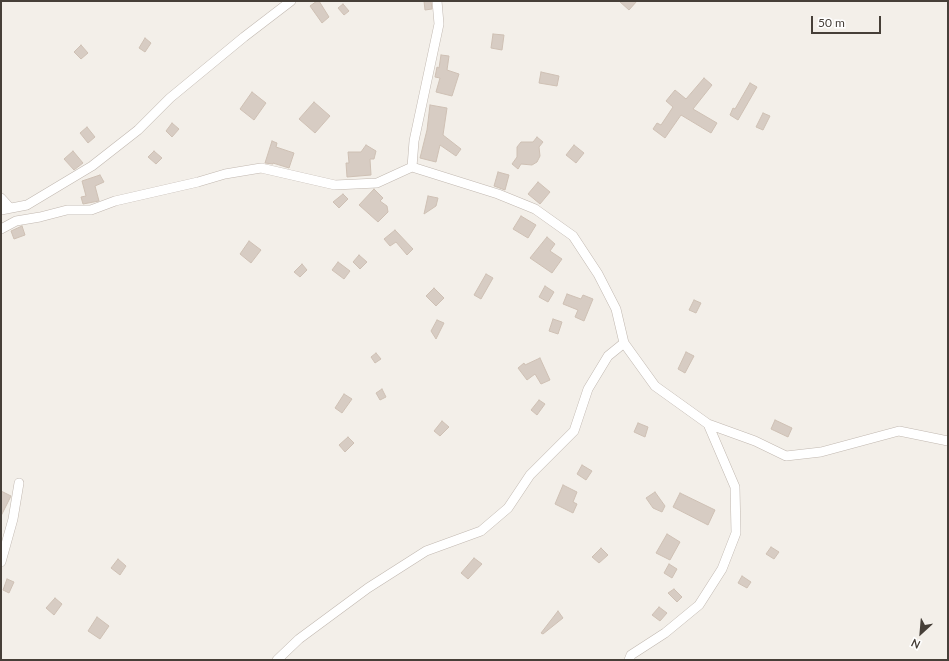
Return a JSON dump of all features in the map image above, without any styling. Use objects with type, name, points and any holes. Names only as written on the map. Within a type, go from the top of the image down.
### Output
[{"type":"street","points":[[1,198],[5,209],[27,205],[92,166],[138,130],[176,93],[244,37],[291,1]]},
{"type":"street","points":[[412,167],[414,141],[439,24],[437,1]]},
{"type":"street","points":[[1,228],[16,221],[67,210],[91,210],[115,201],[198,182],[225,174],[261,168],[334,185],[377,183],[412,167],[498,194],[535,209],[573,236],[598,274],[616,309],[624,343],[654,386],[708,424],[755,441],[786,456],[821,452],[899,431],[948,441]]},
{"type":"street","points":[[276,660],[299,639],[368,588],[426,551],[481,531],[508,508],[530,475],[574,431],[588,389],[608,356],[624,343]]},
{"type":"street","points":[[629,660],[631,655],[665,633],[699,605],[722,568],[736,533],[735,487],[708,424]]},
{"type":"street","points":[[1,562],[13,520],[19,483]]},
{"type":"building","points":[[319,1],[329,17],[322,23],[310,6]]},
{"type":"building","points":[[424,1],[431,1],[432,9],[425,10]]},
{"type":"building","points":[[619,1],[637,1],[629,10]]},
{"type":"building","points":[[343,4],[349,11],[344,15],[338,8]]},
{"type":"building","points":[[493,34],[504,35],[502,50],[491,48]]},
{"type":"building","points":[[145,38],[151,43],[145,52],[139,48]]},
{"type":"building","points":[[81,45],[88,53],[81,59],[74,52]]},
{"type":"building","points":[[441,55],[449,56],[447,70],[459,74],[452,96],[436,92],[440,78],[435,77],[437,67],[439,68]]},
{"type":"building","points":[[541,72],[559,76],[557,86],[539,83]]},
{"type":"building","points":[[704,78],[712,85],[693,109],[717,123],[711,133],[681,115],[665,138],[653,129],[657,123],[661,125],[673,107],[666,101],[675,90],[686,99]]},
{"type":"building","points":[[750,83],[757,87],[738,120],[730,115]]},
{"type":"building","points":[[252,92],[266,103],[254,120],[240,109]]},
{"type":"building","points":[[314,102],[330,116],[315,133],[299,119]]},
{"type":"building","points":[[430,105],[447,108],[443,135],[461,149],[456,156],[440,145],[436,162],[420,158],[427,130]]},
{"type":"building","points":[[763,113],[770,116],[763,130],[756,127]]},
{"type":"building","points":[[172,123],[179,129],[172,137],[166,131]]},
{"type":"building","points":[[87,127],[95,137],[88,143],[80,133]]},
{"type":"building","points":[[537,137],[543,142],[539,147],[540,156],[537,162],[532,165],[521,164],[518,169],[512,164],[517,157],[517,147],[521,142],[533,142]]},
{"type":"building","points":[[272,141],[277,143],[276,147],[294,153],[289,168],[273,163],[265,163]]},
{"type":"building","points":[[366,145],[376,151],[374,159],[370,159],[371,175],[347,177],[346,163],[349,163],[348,152],[361,152]]},
{"type":"building","points":[[574,145],[584,153],[576,163],[566,155]]},
{"type":"building","points":[[73,151],[83,163],[74,170],[64,159]]},
{"type":"building","points":[[154,151],[162,158],[156,164],[148,157]]},
{"type":"building","points":[[498,172],[509,175],[505,190],[494,186]]},
{"type":"building","points":[[100,175],[104,182],[95,186],[99,201],[83,204],[81,197],[86,196],[82,181]]},
{"type":"building","points":[[538,182],[550,192],[540,204],[528,194]]},
{"type":"building","points":[[374,189],[383,198],[380,201],[387,206],[388,212],[378,222],[359,205]]},
{"type":"building","points":[[343,194],[348,199],[339,208],[333,202]]},
{"type":"building","points":[[428,196],[438,198],[436,206],[424,214]]},
{"type":"building","points":[[521,216],[536,225],[528,238],[513,229]]},
{"type":"building","points":[[22,226],[25,235],[14,239],[11,231]]},
{"type":"building","points":[[395,230],[413,249],[407,255],[396,242],[390,246],[384,239]]},
{"type":"building","points":[[547,237],[555,244],[550,251],[562,259],[552,273],[530,258]]},
{"type":"building","points":[[249,241],[261,250],[251,263],[240,254]]},
{"type":"building","points":[[359,255],[367,262],[360,269],[353,262]]},
{"type":"building","points":[[338,262],[350,271],[344,279],[332,270]]},
{"type":"building","points":[[302,264],[307,270],[300,277],[294,272]]},
{"type":"building","points":[[486,274],[493,278],[481,299],[474,295]]},
{"type":"building","points":[[545,286],[554,292],[548,302],[539,297]]},
{"type":"building","points":[[434,288],[444,298],[436,306],[426,296]]},
{"type":"building","points":[[567,294],[581,299],[583,295],[593,299],[584,321],[575,317],[578,310],[563,304]]},
{"type":"building","points":[[694,300],[701,303],[696,313],[689,310]]},
{"type":"building","points":[[553,319],[562,322],[558,334],[549,331]]},
{"type":"building","points":[[437,320],[444,323],[436,339],[431,331]]},
{"type":"building","points":[[686,352],[694,356],[685,373],[678,369]]},
{"type":"building","points":[[376,353],[381,359],[375,363],[371,357]]},
{"type":"building","points":[[540,358],[550,380],[541,384],[535,374],[527,380],[518,368],[524,363],[525,365]]},
{"type":"building","points":[[382,389],[386,397],[380,400],[376,393]]},
{"type":"building","points":[[344,394],[352,399],[342,413],[335,408]]},
{"type":"building","points":[[539,400],[545,404],[537,415],[531,410]]},
{"type":"building","points":[[775,420],[792,428],[788,437],[771,429]]},
{"type":"building","points":[[442,421],[449,427],[440,436],[434,431]]},
{"type":"building","points":[[638,423],[648,427],[645,437],[634,432]]},
{"type":"building","points":[[348,437],[354,443],[345,452],[339,445]]},
{"type":"building","points":[[582,465],[592,471],[586,480],[577,474]]},
{"type":"building","points":[[563,485],[577,492],[573,502],[577,504],[573,513],[555,504]]},
{"type":"building","points":[[1,491],[11,496],[1,516]]},
{"type":"building","points":[[655,492],[665,506],[662,512],[653,508],[646,498]]},
{"type":"building","points":[[680,493],[715,510],[708,525],[673,507]]},
{"type":"building","points":[[667,534],[680,542],[670,560],[656,553]]},
{"type":"building","points":[[771,547],[779,552],[774,559],[766,554]]},
{"type":"building","points":[[601,548],[608,555],[599,563],[592,557]]},
{"type":"building","points":[[474,558],[482,564],[468,579],[461,573]]},
{"type":"building","points":[[118,559],[126,566],[120,575],[111,568]]},
{"type":"building","points":[[669,564],[677,569],[672,578],[664,573]]},
{"type":"building","points":[[742,576],[751,582],[747,588],[738,583]]},
{"type":"building","points":[[7,579],[14,582],[9,593],[3,590]]},
{"type":"building","points":[[674,589],[682,597],[677,602],[668,593]]},
{"type":"building","points":[[55,598],[62,604],[54,615],[46,608]]},
{"type":"building","points":[[659,607],[667,613],[660,621],[652,615]]},
{"type":"building","points":[[558,611],[563,618],[543,634],[541,633]]},
{"type":"building","points":[[97,617],[109,626],[100,639],[88,631]]}]
